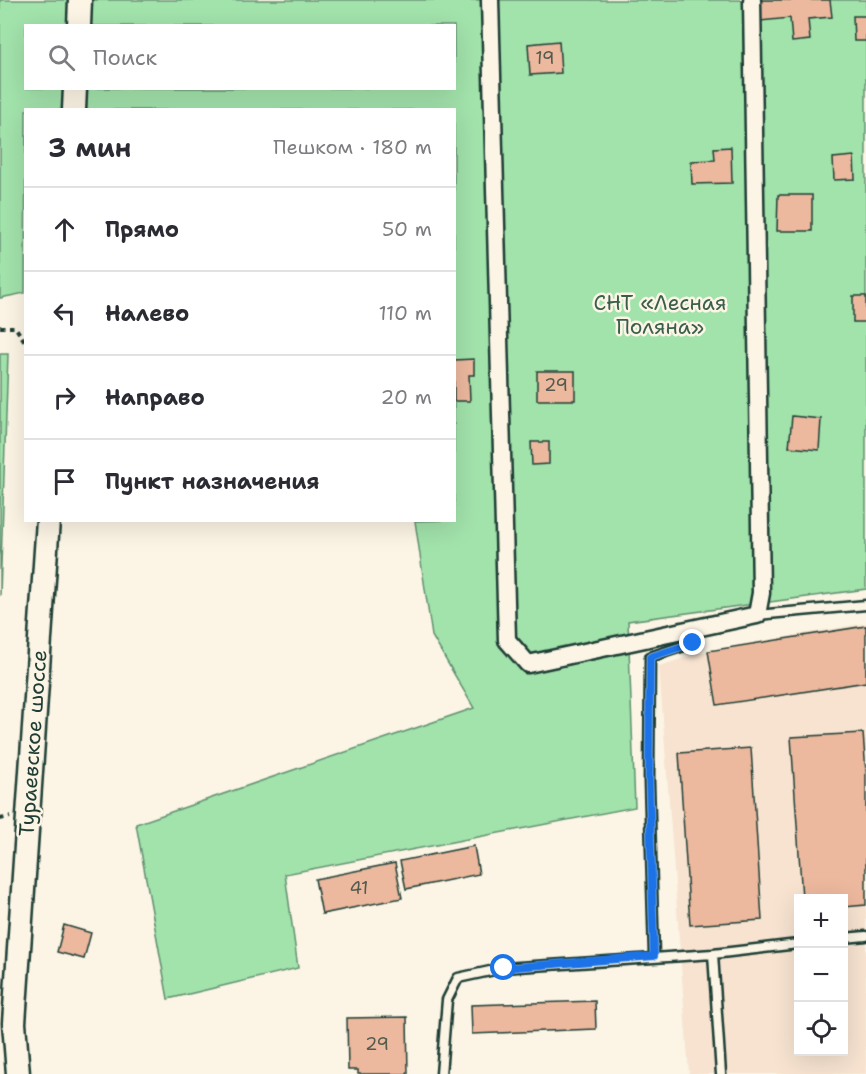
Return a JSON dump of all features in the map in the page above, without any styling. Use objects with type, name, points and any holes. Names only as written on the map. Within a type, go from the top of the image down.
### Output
[{"type":"main road","points":[[79,24],[80,0]]},
{"type":"main road","points":[[74,108],[75,90]]},
{"type":"main road","name":"Тураевское шоссе","points":[[18,1074],[14,1023],[48,522]]},
{"type":"street","points":[[490,0],[507,640],[528,664],[757,615],[761,593],[752,0]]},
{"type":"lane","points":[[757,615],[866,605]]},
{"type":"lane","points":[[654,956],[649,782],[650,657],[693,643],[694,629]]},
{"type":"lane","points":[[848,938],[866,936]]},
{"type":"lane","points":[[441,1074],[447,1000],[458,978],[504,968],[654,956],[713,954],[794,944]]},
{"type":"lane","points":[[713,954],[722,1074]]},
{"type":"path","points":[[0,327],[15,327],[24,340]]},
{"type":"shaded area","points":[[866,623],[866,1074],[689,1074],[659,666],[710,650]]},
{"type":"green space","name":"СНТ «Лесная Поляна»","points":[[0,0],[866,0],[866,589],[628,621],[635,807],[285,874],[298,968],[168,999],[136,824],[474,708],[432,636],[415,522],[456,522],[456,108],[24,108],[24,293],[0,298]]},
{"type":"green space","points":[[0,354],[8,354],[0,596]]},
{"type":"building","points":[[758,0],[830,0],[832,17],[808,19],[810,40],[792,42],[790,18],[760,21]]},
{"type":"building","points":[[853,16],[866,16],[866,41],[854,41]]},
{"type":"building","points":[[559,41],[561,73],[530,75],[528,44]]},
{"type":"building","points":[[731,147],[732,183],[692,184],[691,161],[715,160],[714,148]]},
{"type":"building","points":[[854,156],[855,179],[834,180],[833,158]]},
{"type":"building","points":[[778,195],[812,195],[812,231],[777,231]]},
{"type":"building","points":[[853,296],[866,296],[866,322],[853,322]]},
{"type":"building","points":[[474,359],[474,375],[469,375],[470,401],[456,401],[456,360]]},
{"type":"building","points":[[537,371],[575,371],[575,400],[537,400]]},
{"type":"building","points":[[792,416],[821,419],[819,450],[789,447]]},
{"type":"building","points":[[531,442],[549,442],[549,464],[532,465]]},
{"type":"building","points":[[866,626],[866,682],[717,705],[708,651]]},
{"type":"building","points":[[863,733],[866,772],[866,905],[848,907],[848,894],[802,894],[791,737]]},
{"type":"building","points":[[751,748],[762,920],[690,925],[679,753]]},
{"type":"building","points":[[474,846],[479,874],[406,889],[400,861]]},
{"type":"building","points":[[395,863],[402,898],[322,914],[315,879]]},
{"type":"building","points":[[64,925],[91,933],[84,959],[57,952]]},
{"type":"building","points":[[595,1001],[596,1029],[472,1034],[471,1005]]},
{"type":"building","points":[[407,1017],[408,1074],[358,1074],[358,1070],[348,1070],[347,1018]]},
{"type":"route","points":[[504,968],[654,956],[649,782],[650,657],[693,643]]}]
